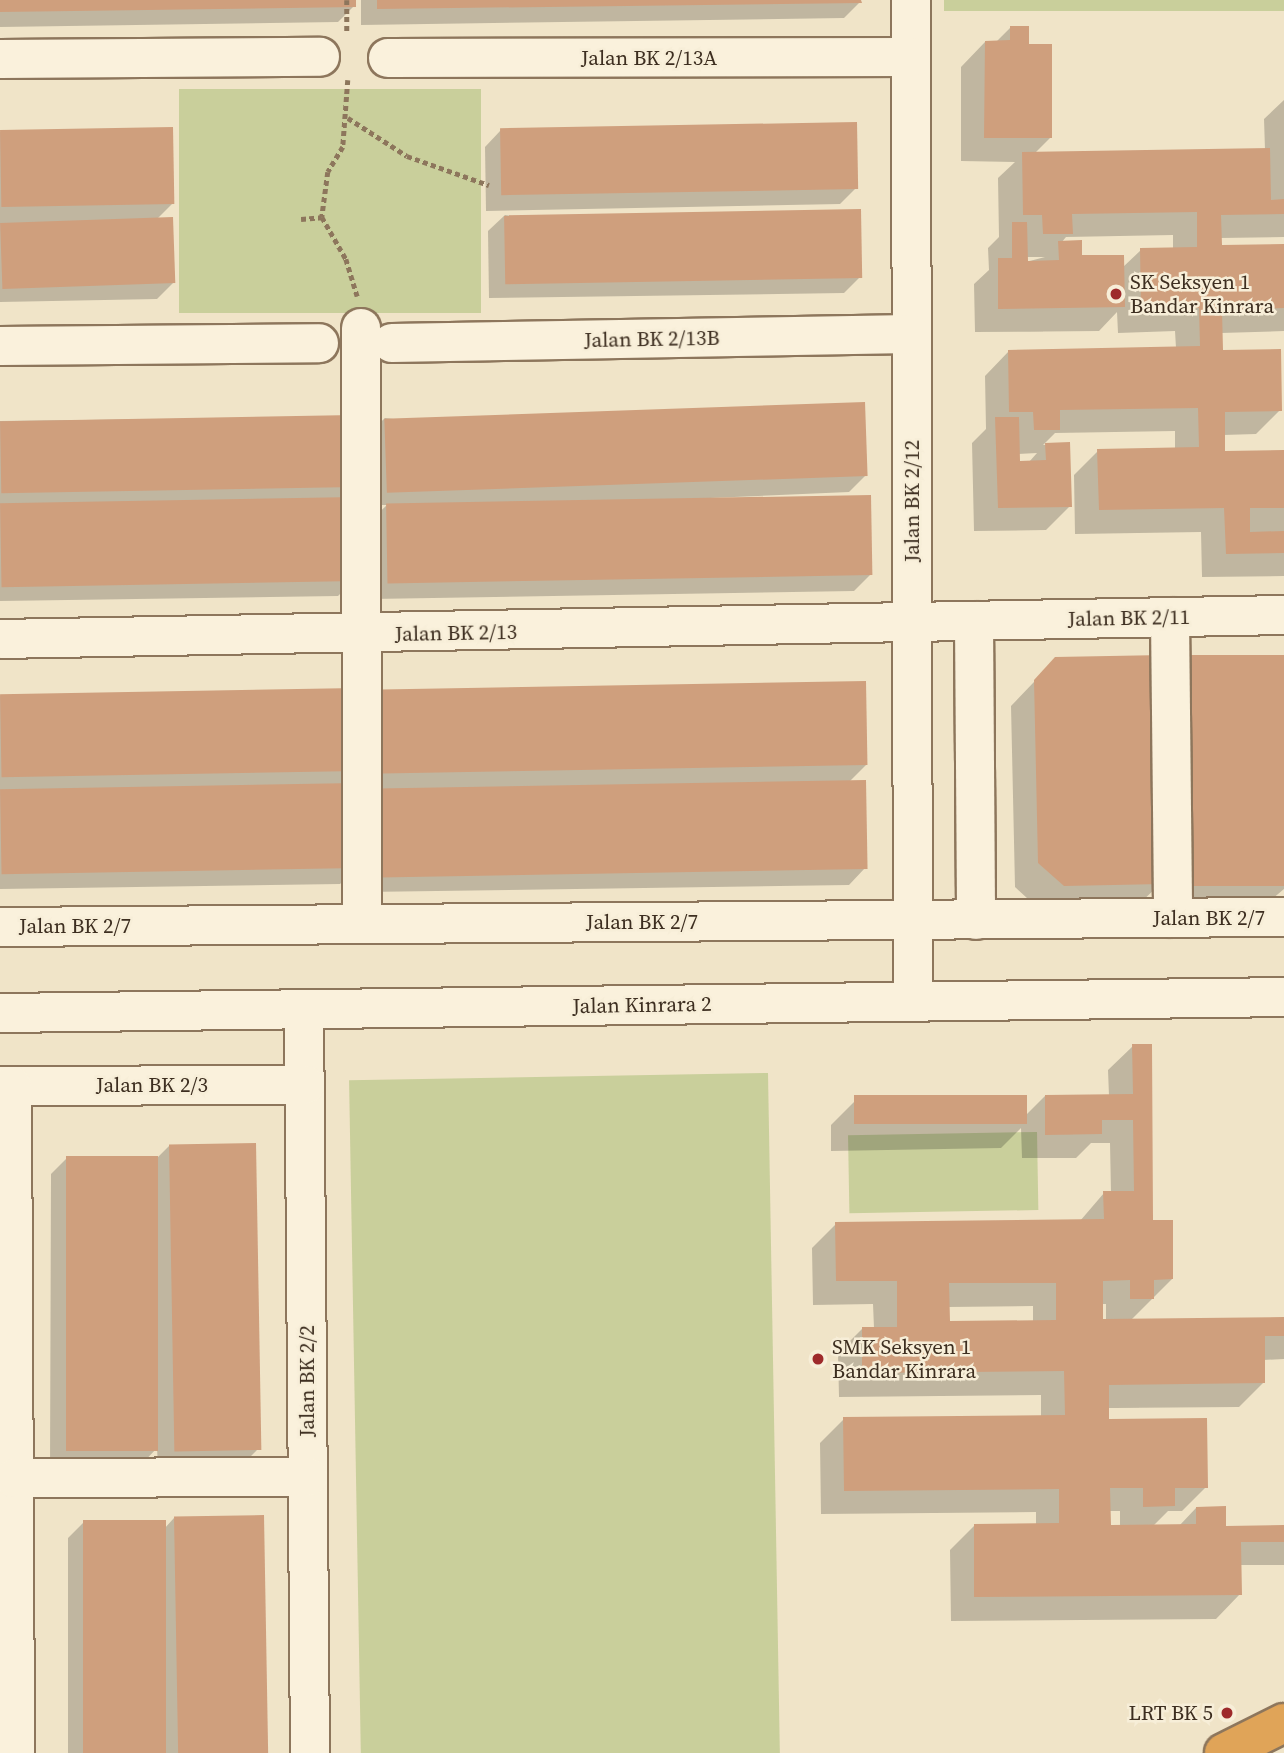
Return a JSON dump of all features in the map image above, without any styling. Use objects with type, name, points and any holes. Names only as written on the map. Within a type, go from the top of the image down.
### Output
[{"type":"highway","points":[[1224,1753],[1284,1723]]},
{"type":"street","name":"Jalan BK 2/12","points":[[911,0],[913,1002]]},
{"type":"street","name":"Jalan BK 2/13A","points":[[388,58],[911,57]]},
{"type":"street","points":[[0,59],[334,68]]},
{"type":"street","name":"Jalan BK 2/13B","points":[[377,335],[911,334]]},
{"type":"street","points":[[362,924],[361,636],[377,335]]},
{"type":"street","points":[[0,346],[319,344]]},
{"type":"street","name":"Jalan BK 2/11","points":[[912,622],[1284,615]]},
{"type":"street","points":[[1170,617],[1173,918]]},
{"type":"street","points":[[974,621],[976,919]]},
{"type":"street","name":"Jalan BK 2/13","points":[[0,639],[361,636],[912,622]]},
{"type":"street","name":"Jalan BK 2/7","points":[[0,927],[1284,917]]},
{"type":"street","name":"Jalan Kinrara 2","points":[[0,1013],[1284,997]]},
{"type":"street","name":"Jalan BK 2/2","points":[[304,1009],[310,1753]]},
{"type":"street","name":"Jalan BK 2/3","points":[[6,1086],[305,1085]]},
{"type":"street","points":[[6,1086],[7,1379],[14,1478],[8,1662],[15,1753]]},
{"type":"street","points":[[14,1478],[307,1477]]},
{"type":"path","points":[[334,68],[348,118],[343,147],[328,172],[322,218],[377,335]]},
{"type":"path","points":[[348,118],[407,156],[489,185]]},
{"type":"path","points":[[301,219],[322,218]]},
{"type":"green space","points":[[944,0],[1284,0],[1284,11],[944,11]]},
{"type":"green space","points":[[179,89],[481,89],[481,313],[179,313]]},
{"type":"green space","points":[[768,1073],[780,1753],[361,1753],[349,1080]]},
{"type":"green space","points":[[1037,1132],[1038,1210],[849,1213],[848,1135]]},
{"type":"building","points":[[0,0],[356,0],[356,7],[0,12]]},
{"type":"building","points":[[377,0],[861,0],[862,3],[377,9]]},
{"type":"building","points":[[1010,26],[1029,26],[1029,44],[1052,44],[1052,138],[984,138],[985,41],[1010,40]]},
{"type":"building","points":[[857,122],[858,189],[501,195],[500,128]]},
{"type":"building","points":[[173,127],[174,204],[1,207],[0,130]]},
{"type":"building","points":[[1270,148],[1271,200],[1284,199],[1284,214],[1221,215],[1222,245],[1284,244],[1284,308],[1222,310],[1223,350],[1281,349],[1282,411],[1225,412],[1225,451],[1284,450],[1284,508],[1250,508],[1250,532],[1284,531],[1284,553],[1226,554],[1224,508],[1099,510],[1097,449],[1199,447],[1198,408],[1060,410],[1060,430],[1034,430],[1033,412],[1009,412],[1008,350],[1200,346],[1199,308],[1141,309],[1140,248],[1197,247],[1197,212],[1072,214],[1073,234],[1043,234],[1042,215],[1023,215],[1022,152]]},
{"type":"building","points":[[861,209],[862,278],[505,284],[504,215]]},
{"type":"building","points":[[173,217],[175,283],[2,289],[0,223]]},
{"type":"building","points":[[1012,222],[1027,222],[1028,261],[1059,260],[1058,241],[1082,240],[1082,255],[1124,255],[1125,307],[998,309],[998,258],[1012,258]]},
{"type":"building","points":[[865,402],[868,476],[387,493],[384,419]]},
{"type":"building","points":[[354,415],[355,487],[1,493],[0,421]]},
{"type":"building","points":[[995,417],[1019,417],[1020,461],[1046,460],[1045,443],[1070,442],[1072,507],[998,508]]},
{"type":"building","points":[[871,495],[872,575],[387,583],[386,503]]},
{"type":"building","points":[[355,497],[356,581],[2,587],[0,503]]},
{"type":"building","points":[[1164,655],[1162,884],[1064,886],[1038,863],[1034,680],[1055,657]]},
{"type":"building","points":[[1184,655],[1284,655],[1284,886],[1184,886]]},
{"type":"building","points":[[866,681],[867,765],[383,773],[381,689]]},
{"type":"building","points":[[356,688],[357,771],[2,777],[0,694]]},
{"type":"building","points":[[866,780],[868,869],[380,878],[378,789]]},
{"type":"building","points":[[357,783],[358,868],[2,874],[0,789]]},
{"type":"building","points":[[1132,1044],[1152,1044],[1153,1220],[1173,1220],[1173,1279],[1154,1280],[1154,1299],[1130,1299],[1130,1280],[1103,1281],[1103,1319],[1284,1317],[1284,1336],[1265,1336],[1265,1383],[1109,1385],[1109,1419],[1207,1418],[1208,1488],[1175,1488],[1175,1506],[1143,1507],[1143,1488],[1110,1488],[1111,1525],[1196,1524],[1196,1507],[1226,1506],[1226,1526],[1284,1525],[1284,1542],[1241,1542],[1242,1595],[974,1597],[974,1524],[1059,1523],[1059,1489],[844,1491],[843,1417],[1065,1415],[1064,1371],[862,1373],[862,1327],[897,1327],[897,1281],[836,1281],[835,1222],[1104,1219],[1103,1191],[1134,1191],[1133,1120],[1102,1120],[1102,1134],[1045,1135],[1045,1095],[1133,1094]],"holes":[[[949,1283],[1056,1283],[1056,1320],[950,1321]]]},
{"type":"building","points":[[854,1095],[1027,1095],[1027,1124],[854,1124]]},
{"type":"building","points":[[256,1143],[261,1450],[174,1451],[169,1145]]},
{"type":"building","points":[[66,1156],[158,1156],[158,1451],[66,1451]]},
{"type":"building","points":[[264,1515],[268,1753],[178,1753],[174,1517]]},
{"type":"building","points":[[83,1520],[166,1520],[166,1753],[83,1753]]},
{"type":"place","name":"SK Seksyen 1 Bandar Kinrara","points":[[1116,294]]},
{"type":"place","name":"SMK Seksyen 1 Bandar Kinrara","points":[[818,1359]]},
{"type":"place","name":"LRT BK 5","points":[[1227,1713]]}]
